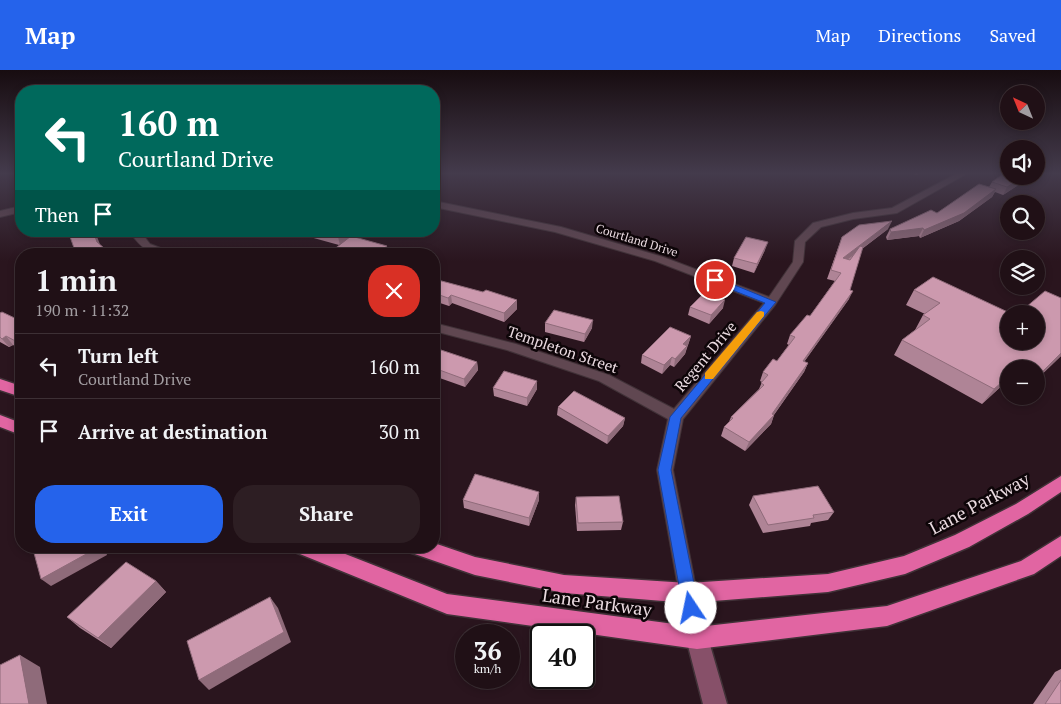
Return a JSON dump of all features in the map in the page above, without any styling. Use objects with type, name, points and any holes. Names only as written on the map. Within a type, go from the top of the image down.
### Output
[{"type":"highway","points":[[0,384],[15,390]]},
{"type":"highway","points":[[0,421],[15,427]]},
{"type":"highway","name":"Lane Parkway","points":[[437,553],[475,566],[564,584],[688,592],[828,583],[905,565],[962,541],[1022,509],[1061,483]]},
{"type":"highway","name":"Lane Parkway","points":[[320,553],[447,604],[696,638],[887,616],[1026,568],[1061,545]]},
{"type":"street","name":"Regent Drive","points":[[688,592],[665,470],[676,417],[771,302],[798,262],[800,241],[817,224],[854,216],[894,211],[909,203]]},
{"type":"street","name":"Courtland Drive","points":[[440,205],[558,230],[660,259],[771,302]]},
{"type":"street","points":[[0,214],[15,210]]},
{"type":"street","points":[[139,237],[146,246],[152,248]]},
{"type":"street","name":"Templeton Street","points":[[440,329],[511,347],[604,378],[676,417]]},
{"type":"street","points":[[688,592],[696,638],[714,704]]},
{"type":"building","points":[[952,203],[978,203],[964,213],[924,230],[923,228],[891,232],[890,229],[931,210],[937,213]]},
{"type":"building","points":[[892,221],[843,258],[850,260],[860,246],[863,247],[850,290],[853,291],[803,361],[808,363],[772,414],[774,415],[749,442],[724,427],[733,418],[731,417],[764,385],[761,383],[768,375],[763,372],[773,359],[777,361],[795,337],[790,335],[807,315],[810,316],[841,273],[831,270],[842,237],[859,225]]},
{"type":"building","points":[[70,237],[95,237],[97,242],[104,248],[74,248]]},
{"type":"building","points":[[350,237],[387,246],[384,248],[336,248]]},
{"type":"building","points":[[746,237],[768,242],[757,264],[734,258]]},
{"type":"building","points":[[933,277],[1000,308],[1000,350],[1045,350],[1045,305],[1029,305],[1040,295],[1045,295],[1045,291],[1061,298],[1061,353],[1045,369],[1045,360],[1000,360],[1000,384],[994,389],[902,340],[930,319],[923,315],[940,303],[914,290]]},
{"type":"building","points":[[440,281],[483,292],[486,290],[517,300],[504,313],[451,295],[448,298],[440,295]]},
{"type":"building","points":[[705,292],[725,300],[711,315],[690,307]]},
{"type":"building","points":[[554,310],[593,320],[585,334],[545,323]]},
{"type":"building","points":[[2,312],[15,318],[15,341],[6,336],[2,339],[0,337],[0,313]]},
{"type":"building","points":[[670,327],[691,336],[683,344],[687,346],[675,359],[672,357],[664,365],[642,355]]},
{"type":"building","points":[[440,350],[477,362],[464,379],[440,370]]},
{"type":"building","points":[[504,371],[537,381],[527,398],[493,388]]},
{"type":"building","points":[[574,391],[625,418],[608,436],[558,407]]},
{"type":"building","points":[[475,474],[539,492],[529,518],[463,500]]},
{"type":"building","points":[[818,486],[834,512],[813,515],[814,518],[768,525],[753,496]]},
{"type":"building","points":[[619,496],[623,522],[578,523],[576,497]]},
{"type":"building","points":[[34,553],[88,553],[41,579]]},
{"type":"building","points":[[126,562],[156,581],[98,638],[67,617]]},
{"type":"building","points":[[270,597],[284,632],[199,680],[187,641]]},
{"type":"building","points":[[20,655],[29,704],[0,704],[0,665]]},
{"type":"building","points":[[1061,680],[1061,704],[1045,704]]},
{"type":"slow traffic","points":[[709,376],[761,314]]},
{"type":"route","points":[[691,608],[665,470],[676,417],[771,302],[715,280]]}]
